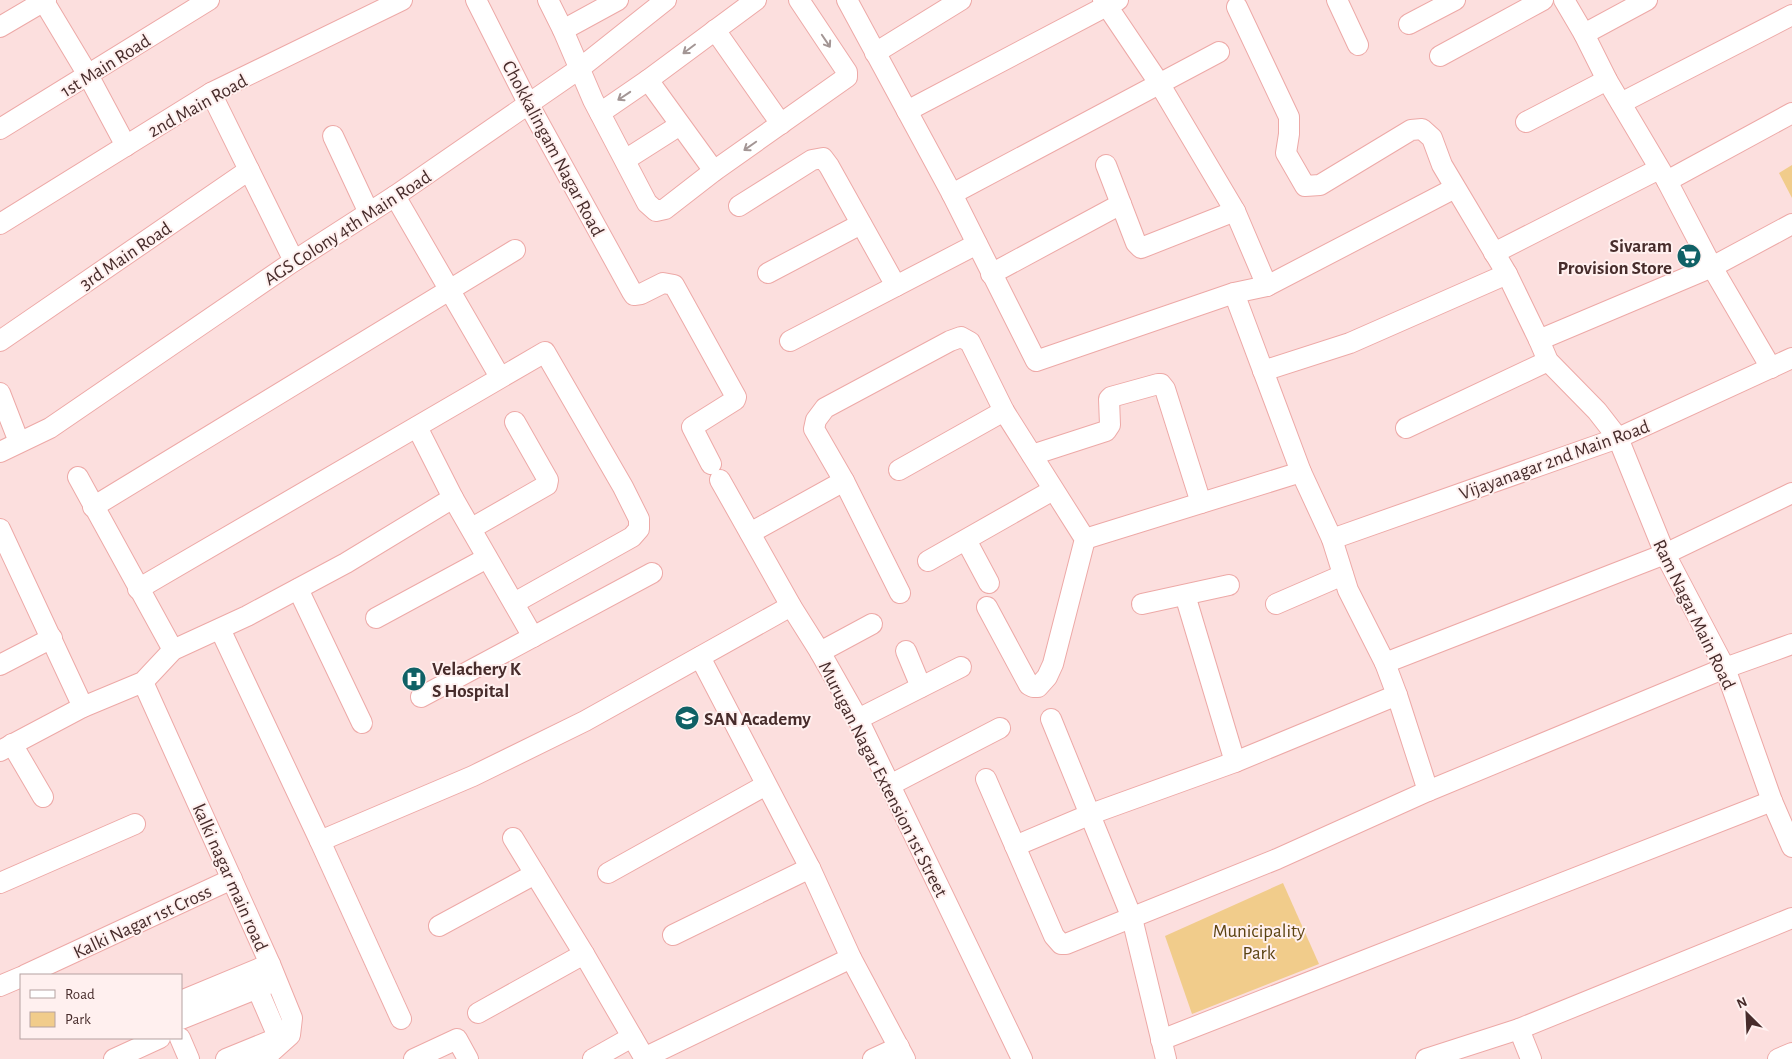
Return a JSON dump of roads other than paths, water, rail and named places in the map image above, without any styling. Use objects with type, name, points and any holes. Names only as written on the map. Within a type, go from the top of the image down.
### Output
[{"type":"street","points":[[0,26],[44,0],[88,75],[126,146]]},
{"type":"street","name":"1st Main Road","points":[[0,129],[209,0]]},
{"type":"street","name":"2nd Main Road","points":[[0,224],[212,93],[402,0]]},
{"type":"street","name":"Chokkalingam Nagar Road","points":[[476,0],[528,103],[634,295],[642,294],[663,283],[674,285],[736,397],[735,400],[692,427]]},
{"type":"street","points":[[548,0],[600,112],[647,203],[656,211],[665,209],[714,171],[844,79],[848,74],[799,0]]},
{"type":"street","points":[[563,30],[618,0]]},
{"type":"street","name":"AGS Colony 4th Main Road","points":[[0,452],[50,428],[294,261],[395,196],[579,69],[666,0]]},
{"type":"street","points":[[600,112],[648,80],[756,0]]},
{"type":"street","points":[[847,0],[952,194],[1036,361],[1234,293],[1267,286],[1455,188]]},
{"type":"street","points":[[876,54],[961,0]]},
{"type":"street","points":[[1337,0],[1358,45]]},
{"type":"street","points":[[1409,24],[1455,0]]},
{"type":"street","points":[[1440,56],[1543,0]]},
{"type":"street","points":[[1564,0],[1584,34],[1607,80],[1663,175],[1712,267],[1771,368]]},
{"type":"street","points":[[1584,34],[1647,0]]},
{"type":"street","points":[[907,111],[1110,2],[1235,211],[1267,286]]},
{"type":"street","points":[[1237,7],[1289,117],[1286,153],[1305,186],[1320,185],[1412,130],[1422,129],[1432,138],[1442,165],[1507,274],[1548,362],[1406,428]]},
{"type":"street","points":[[1621,103],[1792,15]]},
{"type":"street","points":[[715,30],[781,124]]},
{"type":"street","points":[[952,194],[1219,52]]},
{"type":"street","points":[[648,80],[714,171]]},
{"type":"street","points":[[1526,122],[1607,80]]},
{"type":"street","points":[[212,93],[294,261]]},
{"type":"street","points":[[1494,253],[1792,113]]},
{"type":"street","points":[[625,160],[680,124]]},
{"type":"street","points":[[333,136],[369,213]]},
{"type":"street","points":[[740,206],[812,160],[823,158],[896,286]]},
{"type":"street","points":[[1106,165],[1136,243],[1141,248],[1235,211]]},
{"type":"street","name":"3rd Main Road","points":[[0,341],[249,170]]},
{"type":"street","points":[[395,196],[500,377]]},
{"type":"street","points":[[991,274],[1121,204]]},
{"type":"street","points":[[768,273],[861,224]]},
{"type":"street","points":[[1539,340],[1712,267],[1792,224]]},
{"type":"street","points":[[790,341],[977,244]]},
{"type":"street","points":[[93,507],[515,250]]},
{"type":"street","points":[[1263,371],[1350,343],[1507,274]]},
{"type":"street","points":[[1234,293],[1301,472],[1332,540],[1348,590],[1385,664],[1428,791]]},
{"type":"street","points":[[900,593],[844,481],[814,429],[816,420],[818,414],[825,408],[950,341],[961,337],[970,342],[1004,411],[1085,539],[1053,664],[1048,676],[1038,687],[1033,687],[1030,684],[987,607]]},
{"type":"street","points":[[138,590],[545,352],[623,487],[639,519],[638,529],[632,537],[514,604]]},
{"type":"street","name":"Vijayanagar 2nd Main Road","points":[[1332,540],[1618,438],[1792,358]]},
{"type":"street","name":"Ram Nagar Main Road","points":[[1548,362],[1597,411],[1618,438],[1665,554],[1725,668],[1772,801],[1786,818],[1792,847]]},
{"type":"street","points":[[1032,456],[1106,431],[1110,425],[1109,399],[1111,397],[1161,384],[1165,389],[1201,503]]},
{"type":"street","points":[[0,393],[19,442]]},
{"type":"street","points":[[900,470],[1004,411]]},
{"type":"street","points":[[472,528],[547,485],[548,480],[515,422]]},
{"type":"street","points":[[417,427],[453,498],[472,528],[487,558],[533,637]]},
{"type":"street","name":"Murugan Nagar Extension 1st Street","points":[[692,427],[791,606],[858,719],[1022,1059]]},
{"type":"street","points":[[1085,539],[1301,472]]},
{"type":"street","points":[[78,477],[138,590],[173,650]]},
{"type":"street","points":[[750,533],[844,481]]},
{"type":"street","points":[[928,561],[1053,490]]},
{"type":"street","points":[[1385,664],[1665,554],[1792,493]]},
{"type":"street","points":[[43,797],[6,748],[84,708],[143,682],[173,650],[247,616],[346,563],[453,498]]},
{"type":"street","points":[[0,529],[4,551],[52,638],[84,708]]},
{"type":"street","points":[[966,540],[989,584]]},
{"type":"street","points":[[376,618],[487,558]]},
{"type":"street","points":[[420,697],[652,573]]},
{"type":"street","points":[[1276,604],[1343,575]]},
{"type":"street","points":[[1142,604],[1229,585]]},
{"type":"street","points":[[298,589],[362,723]]},
{"type":"street","points":[[1185,595],[1235,762]]},
{"type":"street","points":[[320,841],[472,776],[586,722],[791,606]]},
{"type":"street","points":[[820,652],[872,624]]},
{"type":"street","points":[[220,629],[401,1019]]},
{"type":"street","points":[[0,665],[52,638]]},
{"type":"street","points":[[986,778],[1054,936],[1061,944],[1071,943],[1277,859],[1428,791],[1725,668],[1792,644]]},
{"type":"street","points":[[906,651],[921,687]]},
{"type":"street","points":[[700,657],[810,868],[851,958],[902,1053],[874,1059]]},
{"type":"street","points":[[858,719],[961,667]]},
{"type":"street","name":"kalki nagar main road","points":[[143,682],[274,972],[292,1018],[283,1026]]},
{"type":"street","points":[[1015,846],[1091,814],[1235,762],[1397,695]]},
{"type":"street","points":[[1051,719],[1132,918],[1164,1049],[1772,801]]},
{"type":"street","points":[[890,785],[1000,728]]},
{"type":"street","points":[[608,873],[766,785]]},
{"type":"street","points":[[2,876],[135,824]]},
{"type":"street","points":[[513,838],[584,954],[644,1059],[851,958]]},
{"type":"street","points":[[672,934],[810,868]]},
{"type":"street","points":[[439,926],[535,874]]},
{"type":"street","name":"Kalki Nagar 1st Cross","points":[[27,974],[232,879]]},
{"type":"street","points":[[1426,1059],[1519,1029],[1792,918]]},
{"type":"street","points":[[478,1013],[584,954]]},
{"type":"street","points":[[182,1019],[257,988],[274,972]]},
{"type":"street","points":[[182,1001],[274,972]]},
{"type":"street","points":[[0,986],[20,977]]},
{"type":"street","points":[[236,1058],[270,1053],[290,1035],[257,988]]},
{"type":"street","points":[[1519,1029],[1531,1059]]},
{"type":"street","points":[[593,1059],[632,1037]]},
{"type":"street","points":[[114,1059],[158,1039]]},
{"type":"street","points":[[180,1039],[189,1059]]},
{"type":"street","points":[[414,1059],[457,1039],[468,1059]]},
{"type":"street","points":[[1778,1059],[1792,1053]]},
{"type":"place","name":"Sivaram Provision Store","points":[[1689,256]]},
{"type":"place","name":"Velachery K S Hospital","points":[[414,679]]},
{"type":"place","name":"SAN Academy","points":[[687,718]]},
{"type":"park label","name":"Municipality Park","points":[[1259,941]]}]
